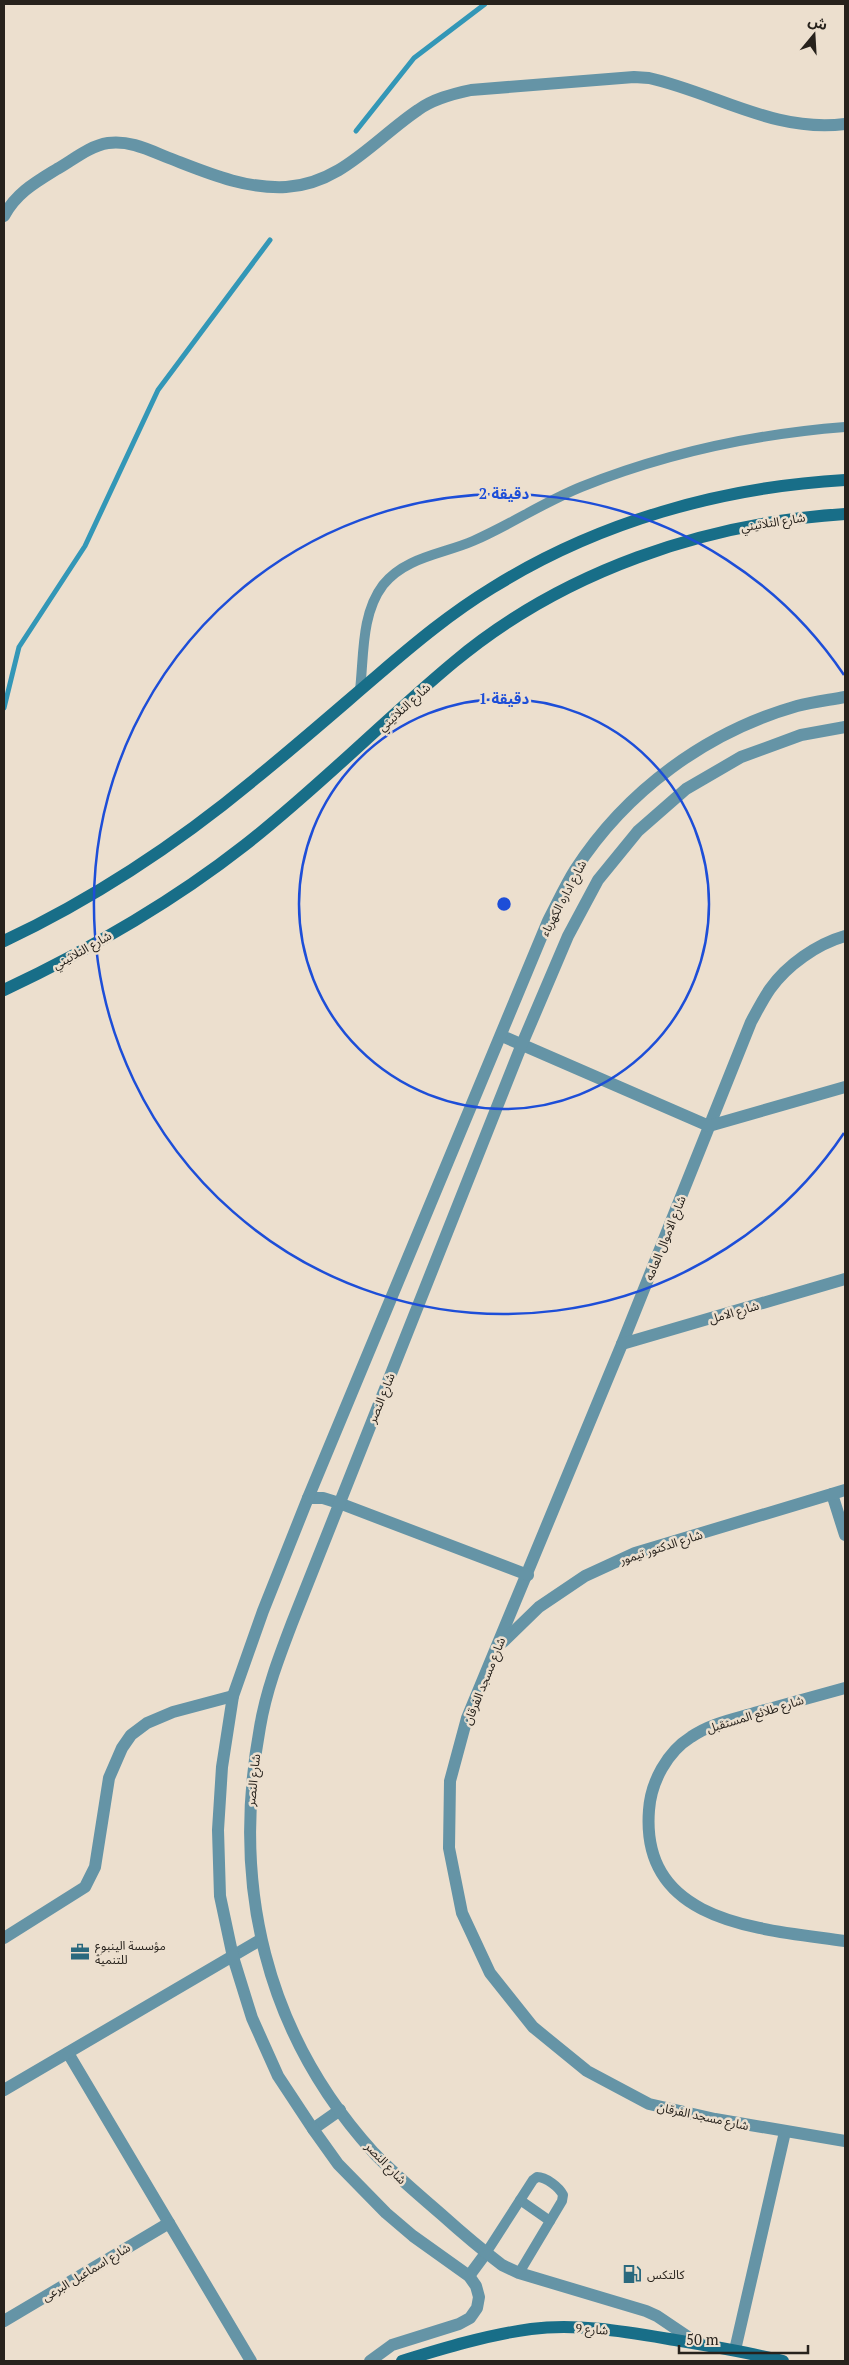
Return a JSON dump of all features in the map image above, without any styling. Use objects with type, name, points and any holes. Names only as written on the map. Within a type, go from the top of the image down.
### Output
[{"type":"main road","points":[[4,941],[73,906],[167,847],[234,796],[437,625],[492,588],[550,556],[610,529],[673,508],[737,492],[802,482],[845,480]]},
{"type":"main road","name":"شارع التلاتيني","points":[[4,990],[98,942],[197,880],[290,809],[455,661],[506,624],[561,592],[619,564],[679,543],[741,527],[804,517],[845,514]]},
{"type":"main road","name":"شارع 9","points":[[402,2361],[500,2335],[556,2327],[611,2330],[697,2343],[783,2361]]},
{"type":"street","points":[[4,216],[9,205],[22,191],[82,154],[106,144],[133,144],[228,180],[258,187],[288,187],[318,181],[345,168],[419,109],[453,94],[471,90],[634,77],[649,78],[664,81],[774,120],[804,125],[845,124]]},
{"type":"street","name":"شارع اداره الكهرباء","points":[[502,1036],[548,921],[574,871],[608,825],[648,785],[694,751],[744,725],[797,706],[845,697]]},
{"type":"street","name":"شارع اداره الكهرباء","points":[[522,1044],[568,936],[598,880],[638,831],[686,789],[741,757],[801,735],[845,727]]},
{"type":"street","name":"شارع الاموال العامه","points":[[528,1575],[751,1022],[771,988],[799,960],[834,940],[845,936]]},
{"type":"street","points":[[370,2361],[392,2345],[459,2324],[470,2318],[477,2308],[479,2297],[476,2286],[469,2276],[413,2236],[386,2213],[338,2164],[278,2076],[256,2026],[233,1957],[220,1896],[218,1830],[222,1767],[233,1696],[263,1611],[308,1498],[502,1036],[709,1126],[845,1088]]},
{"type":"street","name":"شارع النصر","points":[[522,1044],[273,1673],[260,1726],[252,1779],[249,1833],[252,1887],[260,1940],[279,1999],[305,2054],[340,2110],[394,2173],[502,2265],[519,2273],[646,2311],[697,2343]]},
{"type":"street","name":"شارع الامل","points":[[622,1344],[845,1279]]},
{"type":"street","name":"شارع الدكتور تيمور","points":[[499,1645],[539,1607],[584,1576],[626,1557],[845,1490]]},
{"type":"street","points":[[832,1494],[845,1535]]},
{"type":"street","points":[[308,1498],[323,1498],[339,1503],[528,1575]]},
{"type":"street","name":"شارع مسجد الفرقان","points":[[528,1575],[467,1718],[450,1782],[449,1848],[456,1885],[462,1913],[490,1973],[533,2027],[587,2071],[649,2104],[716,2120],[845,2141]]},
{"type":"street","name":"شارع طلائع المستقبل","points":[[845,1688],[712,1725],[690,1738],[671,1755],[658,1776],[650,1800],[648,1826],[652,1850],[662,1874],[678,1894],[698,1909],[751,1927],[778,1933],[845,1941]]},
{"type":"street","points":[[4,1938],[85,1887],[94,1867],[110,1778],[122,1748],[131,1734],[146,1723],[173,1712],[233,1696]]},
{"type":"street","points":[[4,2090],[260,1940]]},
{"type":"street","points":[[68,2053],[251,2361]]},
{"type":"street","points":[[313,2129],[340,2110]]},
{"type":"street","points":[[735,2350],[785,2132]]},
{"type":"street","name":"شارع اسماعيل البرعى","points":[[4,2321],[169,2223]]},
{"type":"street","points":[[469,2276],[486,2253]]},
{"type":"lane","points":[[360,690],[368,616],[374,599],[384,584],[412,562],[472,542],[545,503],[581,487],[656,461],[733,442],[772,435],[845,427]]},
{"type":"lane","points":[[486,2253],[533,2180],[537,2177],[542,2177],[563,2195],[562,2201],[519,2273]]},
{"type":"lane","points":[[520,2200],[550,2221]]},
{"type":"waterway","points":[[356,131],[414,58],[485,4]]},
{"type":"waterway","points":[[4,708],[19,647],[85,546],[158,390],[270,240]]},
{"type":"place","name":"مؤسسة الينبوع للتنمية","points":[[80,1952]]},
{"type":"place","name":"كالتكس","points":[[632,2274]]}]
